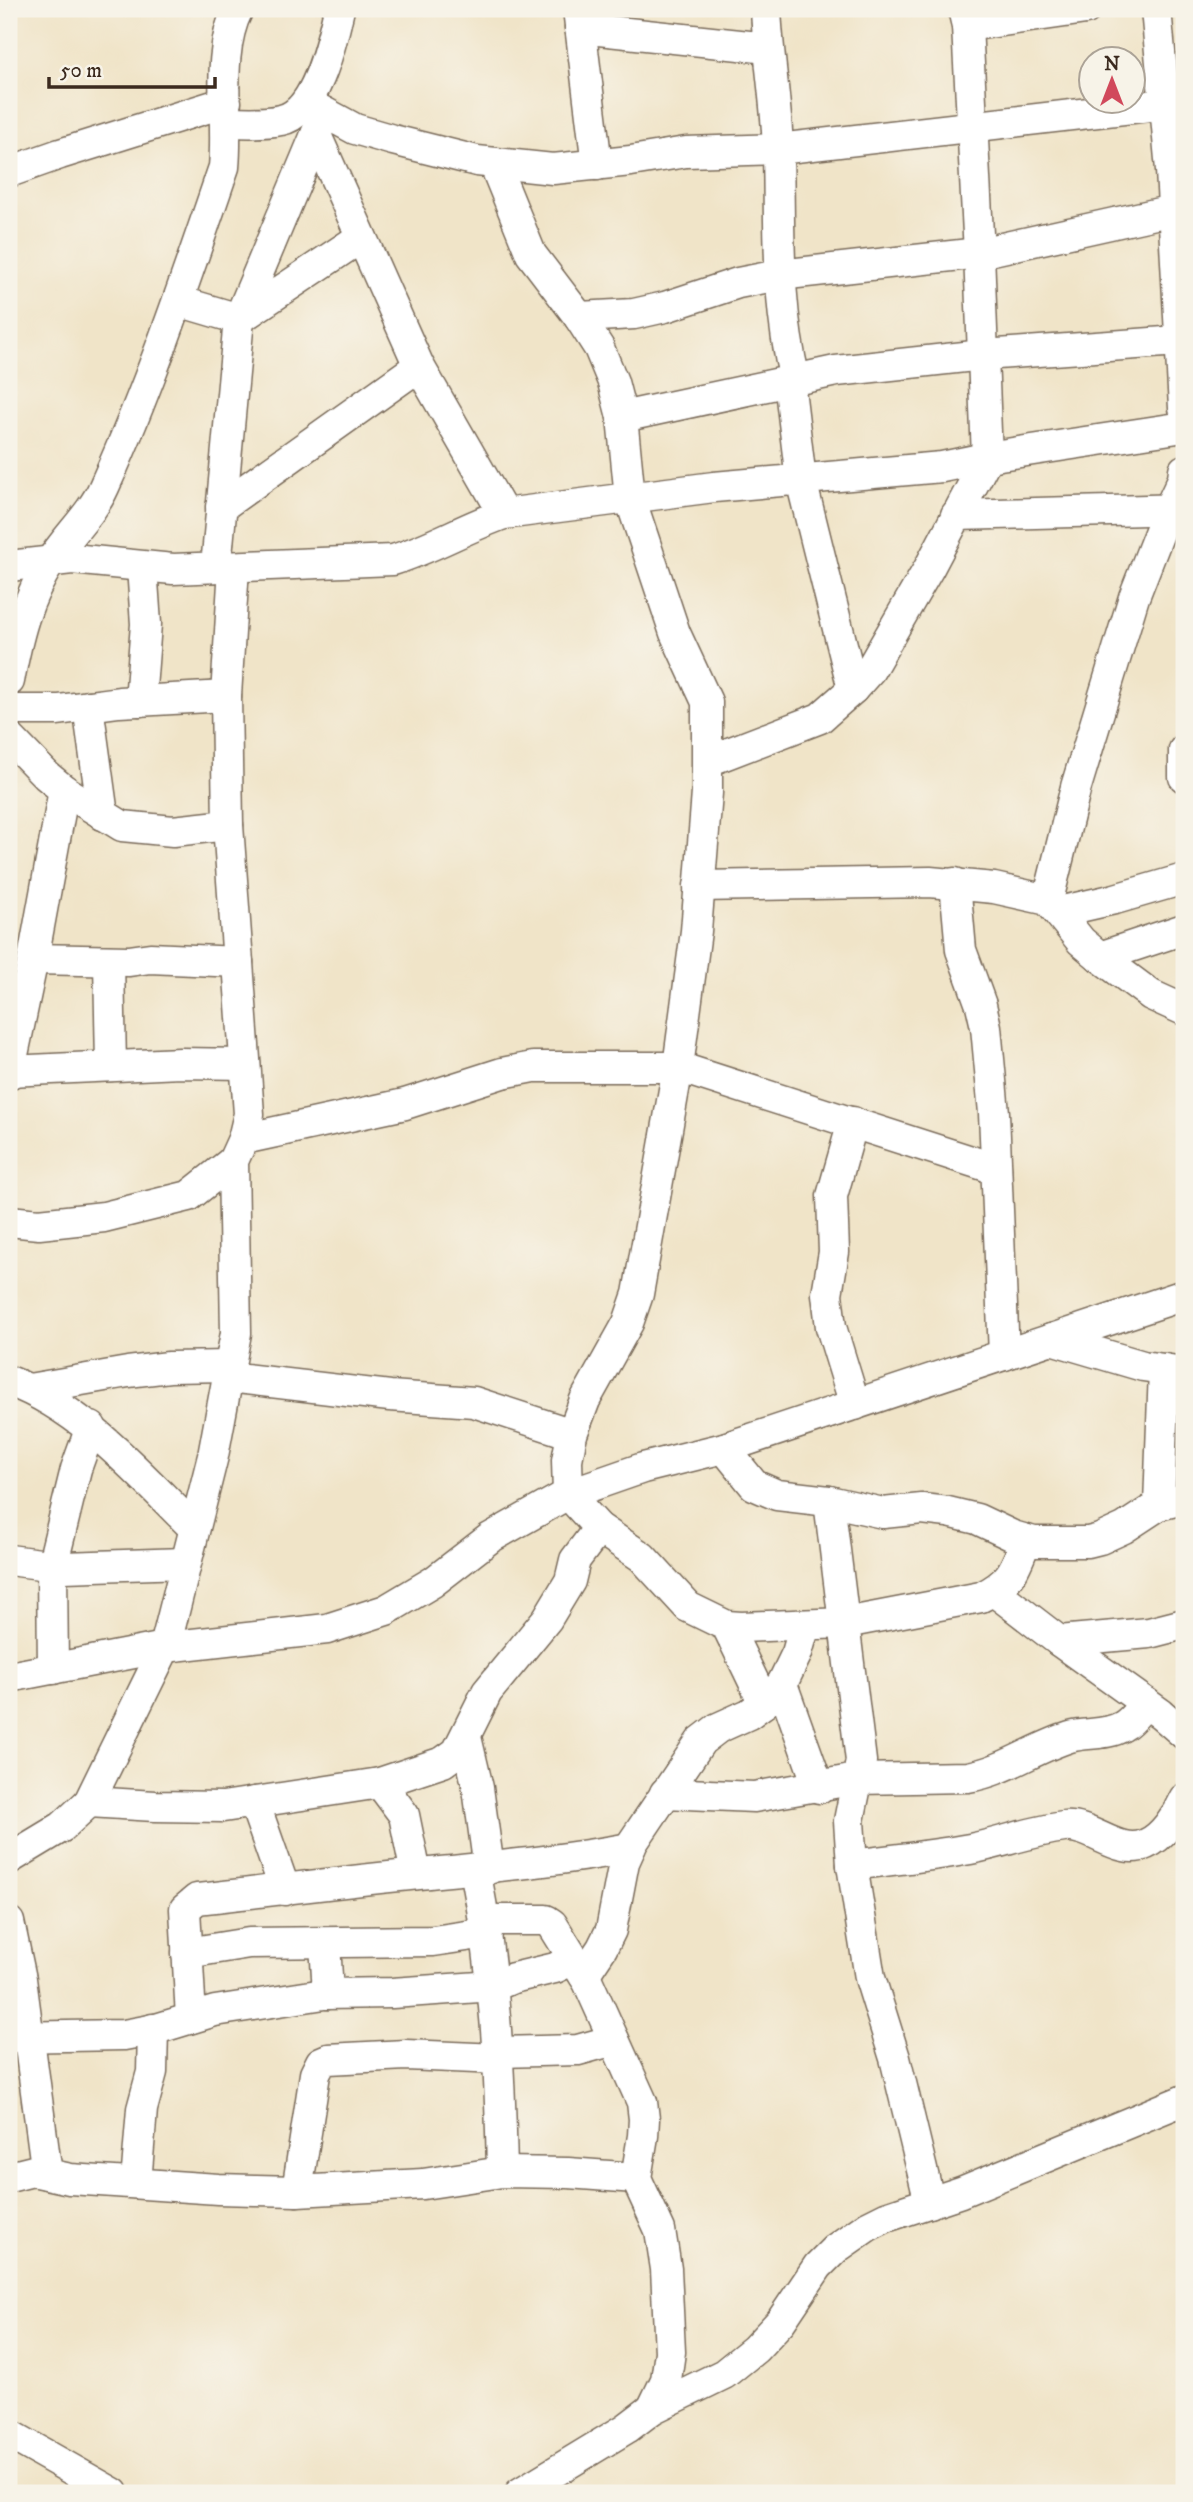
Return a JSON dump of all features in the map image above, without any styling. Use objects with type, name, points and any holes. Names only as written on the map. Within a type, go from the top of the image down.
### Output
[{"type":"street","points":[[9,681],[20,626],[34,591],[51,561],[102,491],[159,355],[224,167],[226,48],[238,9]]},
{"type":"street","points":[[9,1859],[62,1827],[89,1802],[165,1647],[213,1456],[236,1333],[238,1150],[248,1114],[228,825],[225,567],[221,507],[239,319],[316,117],[317,80],[340,9]]},
{"type":"street","points":[[766,9],[778,149],[779,275],[802,480],[853,690]]},
{"type":"street","points":[[708,761],[820,718],[853,690],[870,670],[929,568],[987,458],[979,253],[965,17],[1086,9]]},
{"type":"street","points":[[1156,9],[1175,103],[1173,210],[1184,408]]},
{"type":"street","points":[[597,165],[579,18],[768,48]]},
{"type":"street","points":[[9,172],[60,154],[226,112],[281,120],[296,114],[316,117],[477,161],[553,169],[685,152],[778,149],[1175,103]]},
{"type":"street","points":[[316,117],[360,238],[419,366],[504,514]]},
{"type":"street","points":[[494,163],[531,254],[599,348],[622,417],[630,498],[675,633],[707,702],[708,761],[696,931],[678,1068],[638,1294],[628,1323],[585,1400],[572,1434],[567,1460],[568,1494],[599,1528],[642,1557],[688,1607],[727,1626],[845,1623],[981,1597],[994,1591],[1010,1577],[1026,1540]]},
{"type":"street","points":[[579,317],[634,314],[665,307],[738,283],[779,275],[979,253],[1173,210]]},
{"type":"street","points":[[239,319],[360,238]]},
{"type":"street","points":[[178,301],[239,319]]},
{"type":"street","points":[[622,417],[836,371],[1180,333]]},
{"type":"street","points":[[221,507],[419,366]]},
{"type":"street","points":[[9,566],[72,559],[173,569],[393,560],[424,550],[475,524],[504,514],[714,487],[942,467],[1184,427]]},
{"type":"street","points":[[1184,470],[1176,509],[1134,597],[1076,788],[1053,906],[1081,941],[1100,957],[1151,995],[1184,1010]]},
{"type":"street","points":[[956,515],[1176,509]]},
{"type":"street","points":[[140,701],[146,624],[142,567]]},
{"type":"street","points":[[9,710],[58,710],[140,701],[226,696]]},
{"type":"street","points":[[88,706],[103,815]]},
{"type":"street","points":[[9,737],[64,790],[122,826],[173,831],[228,825]]},
{"type":"street","points":[[1184,750],[1184,777]]},
{"type":"street","points":[[64,790],[9,1072],[180,1063],[245,1064]]},
{"type":"street","points":[[699,886],[955,883],[994,888],[1053,906],[1115,899],[1184,879]]},
{"type":"street","points":[[955,883],[961,950],[984,1014],[986,1027],[994,1113],[1004,1355]]},
{"type":"street","points":[[1100,957],[1184,929]]},
{"type":"street","points":[[33,959],[109,961],[150,958],[238,962]]},
{"type":"street","points":[[109,961],[111,1066]]},
{"type":"street","points":[[9,1221],[39,1224],[104,1217],[188,1196],[238,1150],[405,1104],[502,1073],[533,1067],[678,1068],[996,1169]]},
{"type":"street","points":[[853,1122],[832,1196],[834,1252],[827,1294],[831,1327],[855,1405]]},
{"type":"street","points":[[9,1677],[165,1647],[327,1629],[386,1610],[433,1582],[491,1538],[568,1494],[643,1468],[724,1448],[855,1405],[1180,1293]]},
{"type":"street","points":[[724,1448],[754,1485],[777,1495],[829,1500],[883,1513],[922,1509],[948,1511],[977,1519],[1026,1540],[1059,1544],[1100,1539],[1171,1502],[1174,1371],[1143,1366],[1051,1339]]},
{"type":"street","points":[[19,1385],[169,1367],[229,1372],[390,1396],[474,1402],[572,1434]]},
{"type":"street","points":[[19,1385],[91,1427],[194,1528]]},
{"type":"street","points":[[53,1669],[52,1567],[76,1469],[91,1427]]},
{"type":"street","points":[[829,1500],[861,1761],[849,1821],[852,1865],[870,1978],[895,2058],[930,2203]]},
{"type":"street","points":[[89,1802],[223,1807],[380,1783],[443,1762],[457,1752],[487,1692],[547,1619],[570,1581],[575,1560],[599,1528]]},
{"type":"street","points":[[9,1560],[52,1567],[185,1563]]},
{"type":"street","points":[[994,1591],[1184,1734]]},
{"type":"street","points":[[1059,1641],[1149,1633],[1184,1624]]},
{"type":"street","points":[[19,2037],[124,2035],[252,2004],[328,1994],[494,1986],[513,1978],[579,1967],[602,1948],[611,1930],[624,1862],[665,1793],[701,1741],[718,1728],[749,1714],[773,1694],[797,1653],[805,1625]]},
{"type":"street","points":[[727,1626],[773,1694],[819,1787]]},
{"type":"street","points":[[665,1793],[754,1797],[858,1779],[968,1777],[1012,1764],[1072,1737],[1111,1732],[1126,1725],[1146,1703]]},
{"type":"street","points":[[466,1737],[478,1788],[486,1927],[499,2055],[502,2172]]},
{"type":"street","points":[[380,1783],[404,1815],[416,1874]]},
{"type":"street","points":[[852,1865],[971,1848],[1066,1827],[1081,1828],[1119,1845],[1146,1845],[1159,1835],[1184,1800]]},
{"type":"street","points":[[254,1802],[285,1890]]},
{"type":"street","points":[[191,2018],[185,1909],[197,1899],[578,1858],[630,1848]]},
{"type":"street","points":[[187,1953],[248,1944],[433,1941],[486,1927],[549,1921],[579,1967],[642,2102],[643,2136],[636,2178],[660,2230],[666,2269],[670,2352],[666,2380],[652,2409]]},
{"type":"street","points":[[9,1925],[21,1979],[19,2037],[40,2107],[47,2174]]},
{"type":"street","points":[[325,1944],[328,1994]]},
{"type":"street","points":[[136,2183],[142,2109],[152,2072],[153,2029]]},
{"type":"street","points":[[297,2191],[315,2074],[321,2062],[328,2059],[406,2055],[499,2055],[578,2050],[614,2040]]},
{"type":"street","points":[[520,2493],[627,2428],[652,2409],[724,2374],[755,2349],[781,2322],[818,2266],[835,2249],[868,2226],[1184,2101]]},
{"type":"street","points":[[9,2177],[33,2171],[70,2179],[297,2191],[423,2184],[502,2172],[636,2178]]},
{"type":"street","points":[[9,2434],[113,2493]]}]
